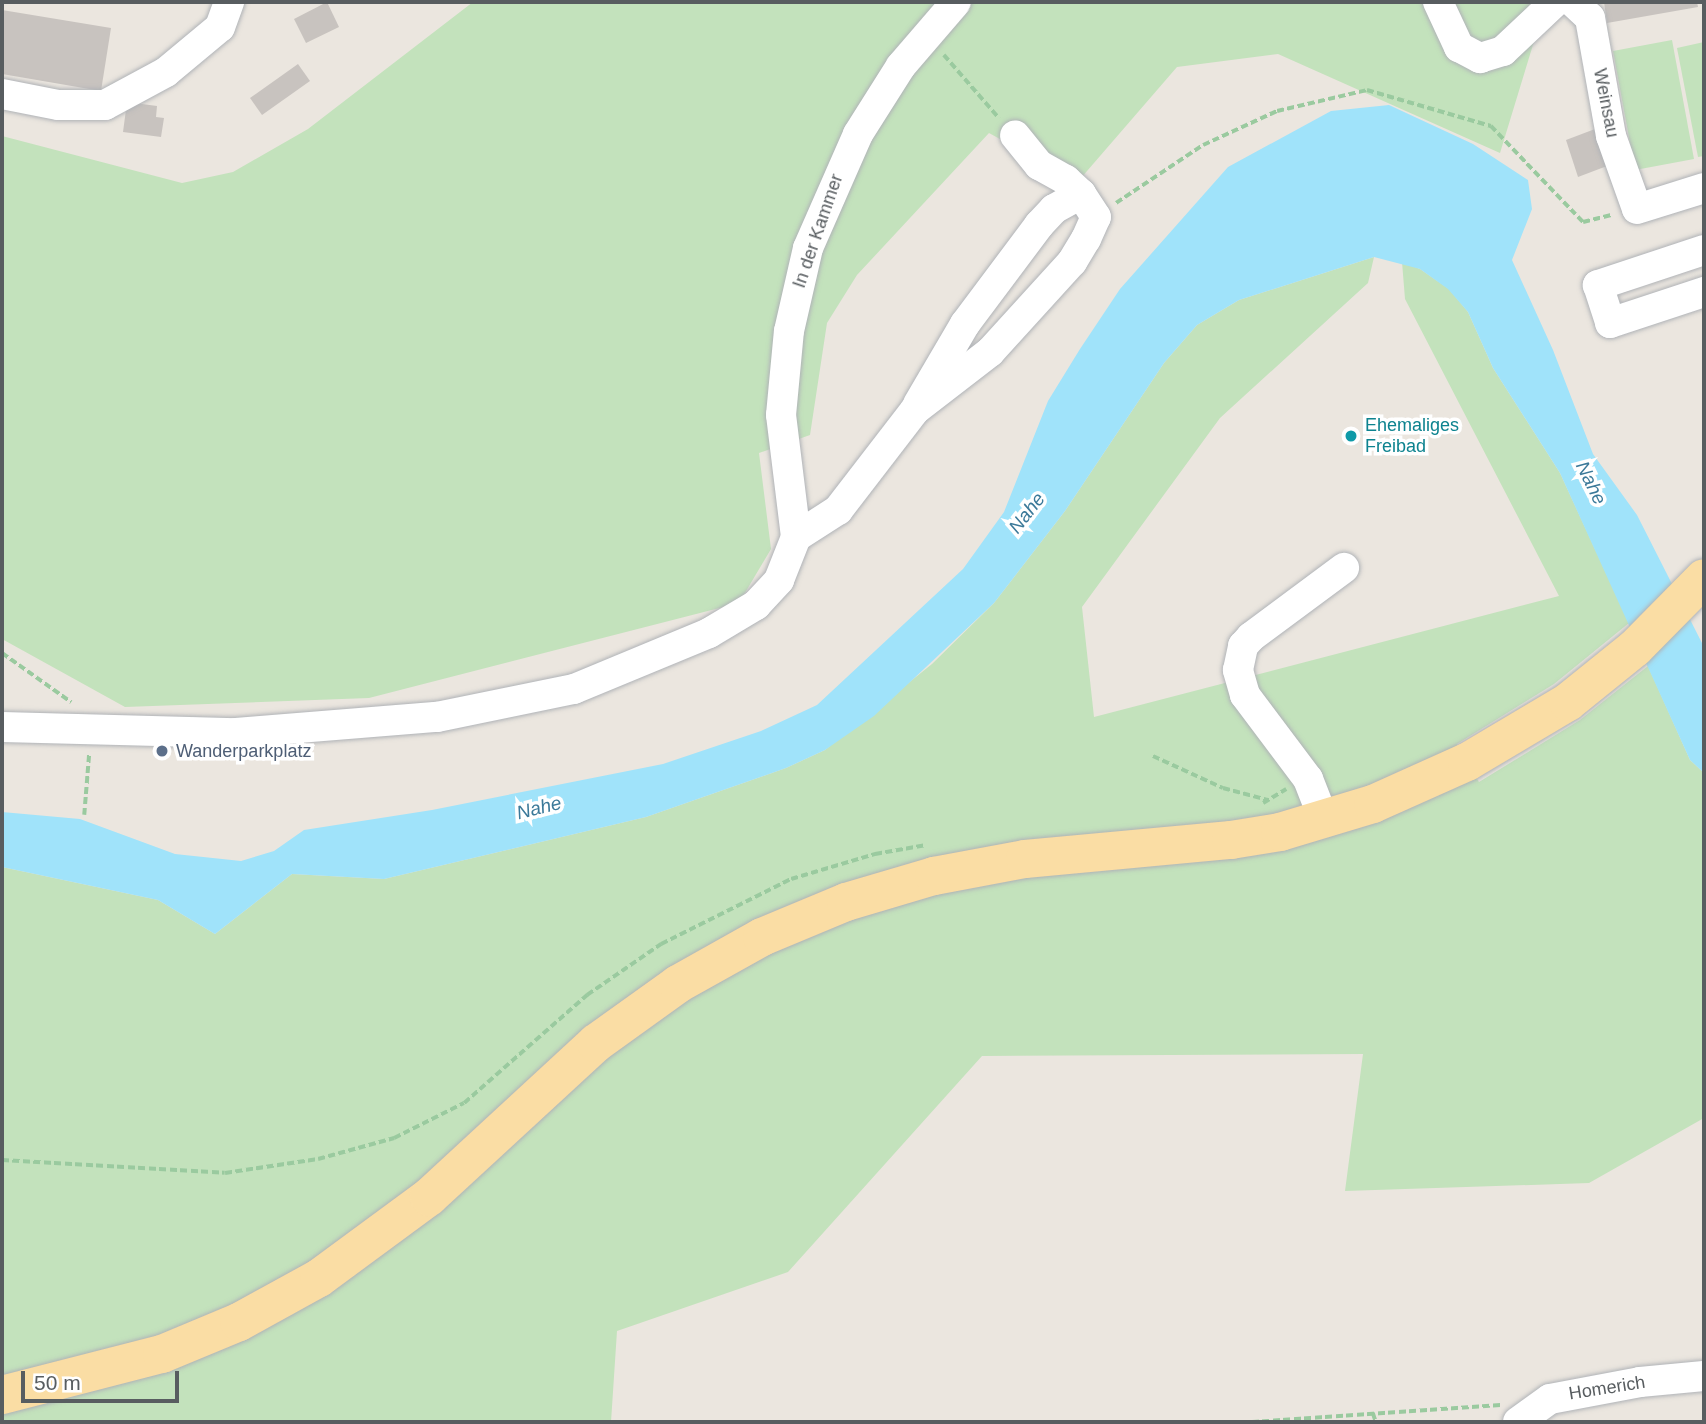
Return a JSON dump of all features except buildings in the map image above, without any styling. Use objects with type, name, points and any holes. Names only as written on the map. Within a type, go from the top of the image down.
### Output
[{"type":"main road","points":[[2,1395],[162,1354],[239,1322],[319,1279],[429,1197],[558,1076],[636,1012],[721,958],[803,919],[890,888],[979,866],[1231,840],[1324,820],[1421,785],[1535,724],[1599,678],[1704,578]]},
{"type":"street","points":[[2,94],[58,105],[105,105],[166,72],[220,27],[229,2]]},
{"type":"street","name":"In der Kammer","points":[[796,537],[781,415],[797,289],[839,169],[878,99],[926,35],[956,2]]},
{"type":"street","points":[[1438,2],[1459,47],[1480,58],[1503,51],[1555,2]]},
{"type":"street","name":"Weinsau","points":[[1573,2],[1590,18],[1611,136],[1637,209]]},
{"type":"street","points":[[1014,135],[1039,165],[1066,180],[1088,205]]},
{"type":"street","points":[[1637,209],[1704,188]]},
{"type":"street","points":[[915,410],[990,352],[1072,262],[1088,205]]},
{"type":"street","points":[[2,727],[99,727],[236,733],[437,717],[574,689],[626,671],[741,617],[779,580],[796,537],[838,510],[915,410],[965,324],[1039,225],[1054,209],[1088,205]]},
{"type":"street","points":[[1704,250],[1598,285],[1610,323],[1704,292]]},
{"type":"street","points":[[1324,820],[1307,779],[1245,695],[1238,670],[1243,646],[1251,637],[1344,568]]},
{"type":"street","name":"Homerich","points":[[1512,1413],[1550,1399],[1704,1376]]},
{"type":"path","points":[[926,35],[1014,135]]},
{"type":"path","points":[[1088,205],[1203,145],[1278,111],[1367,90],[1491,126],[1583,222],[1637,209]]},
{"type":"path","points":[[2,653],[99,727],[84,815]]},
{"type":"path","points":[[1153,756],[1223,788],[1270,800]]},
{"type":"path","points":[[1252,1422],[1373,1413],[1512,1413]]},
{"type":"path","points":[[1373,1413],[1376,1422]]},
{"type":"green space","points":[[473,2],[1546,2],[1500,153],[1278,54],[1177,67],[1081,178],[1052,168],[989,133],[857,275],[827,323],[810,435],[759,453],[771,549],[739,603],[369,698],[125,707],[2,639],[2,136],[182,183],[233,172],[308,129]]},
{"type":"green space","points":[[1672,40],[1694,159],[1635,170],[1613,51]]},
{"type":"green space","points":[[1704,42],[1704,156],[1698,157],[1677,48]]},
{"type":"green space","points":[[1374,257],[1368,283],[1220,418],[1082,607],[1094,717],[1559,596],[1405,299],[1402,262],[1420,269],[1449,289],[1468,312],[1493,368],[1560,473],[1629,623],[1554,684],[1457,744],[1479,782],[1580,720],[1648,666],[1690,760],[1704,773],[1704,1118],[1589,1183],[1345,1191],[1363,1054],[982,1056],[788,1272],[617,1331],[611,1422],[2,1422],[2,867],[158,900],[215,934],[292,874],[384,879],[646,817],[786,768],[825,750],[932,664],[994,603],[1065,511],[1164,363],[1197,325],[1239,300]]},
{"type":"water","name":"Nahe","points":[[1389,105],[1473,144],[1528,180],[1532,209],[1512,260],[1553,350],[1593,454],[1637,515],[1704,647],[1704,773],[1690,760],[1560,473],[1493,368],[1468,312],[1448,289],[1420,269],[1374,257],[1239,300],[1197,325],[1164,363],[1065,511],[994,603],[874,716],[825,750],[786,768],[646,817],[384,879],[292,874],[215,934],[158,900],[2,867],[2,812],[80,819],[175,854],[241,861],[274,851],[304,830],[432,810],[663,764],[761,731],[817,705],[963,569],[1004,512],[1048,401],[1080,349],[1120,289],[1228,167],[1331,111]]},
{"type":"place","name":"Ehemaliges Freibad","points":[[1351,436]]},
{"type":"place","name":"Wanderparkplatz","points":[[162,751]]}]
